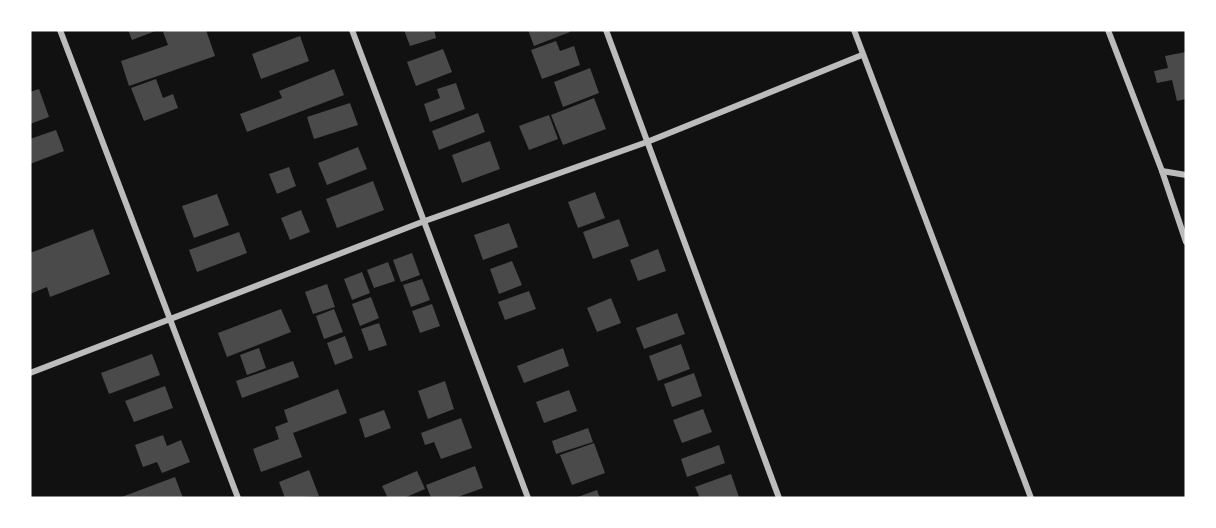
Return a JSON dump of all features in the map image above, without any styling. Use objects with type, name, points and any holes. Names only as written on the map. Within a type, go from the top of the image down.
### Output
[{"type":"street","points":[[60,30],[238,498]]},
{"type":"street","points":[[351,30],[528,498]]},
{"type":"street","points":[[606,30],[779,498]]},
{"type":"street","points":[[854,30],[1031,498]]},
{"type":"street","points":[[1108,30],[1162,171],[1186,242]]},
{"type":"street","points":[[30,373],[170,317],[422,222],[647,142],[862,55]]},
{"type":"street","points":[[1162,171],[1186,175]]},
{"type":"building","points":[[128,30],[158,30],[132,40]]},
{"type":"building","points":[[206,30],[215,56],[129,86],[121,61],[168,45],[163,32]]},
{"type":"building","points":[[404,30],[434,30],[436,38],[410,46]]},
{"type":"building","points":[[528,30],[570,30],[570,32],[534,46]]},
{"type":"building","points":[[300,36],[309,61],[261,79],[252,54]]},
{"type":"building","points":[[556,41],[560,51],[574,46],[580,65],[542,79],[531,50]]},
{"type":"building","points":[[443,49],[452,72],[416,86],[407,62]]},
{"type":"building","points":[[1186,52],[1186,99],[1177,101],[1172,80],[1157,83],[1154,71],[1168,68],[1165,56]]},
{"type":"building","points":[[590,68],[599,93],[563,107],[554,82]]},
{"type":"building","points":[[334,69],[344,95],[247,132],[240,114],[282,98],[279,91]]},
{"type":"building","points":[[156,79],[163,98],[173,94],[178,108],[144,121],[131,88]]},
{"type":"building","points":[[456,83],[465,109],[430,122],[424,104],[440,98],[437,89]]},
{"type":"building","points":[[39,89],[49,117],[30,124],[30,92]]},
{"type":"building","points":[[594,98],[606,129],[563,145],[551,115]]},
{"type":"building","points":[[350,103],[358,125],[314,139],[307,117]]},
{"type":"building","points":[[478,113],[485,132],[439,150],[432,131]]},
{"type":"building","points":[[549,115],[558,139],[529,150],[519,126]]},
{"type":"building","points":[[56,130],[64,151],[30,164],[30,139]]},
{"type":"building","points":[[490,141],[500,169],[462,183],[452,155]]},
{"type":"building","points":[[358,147],[367,169],[327,185],[318,163]]},
{"type":"building","points":[[289,167],[296,186],[277,194],[269,174]]},
{"type":"building","points":[[373,181],[384,210],[337,228],[326,199]]},
{"type":"building","points":[[595,192],[605,218],[578,228],[568,202]]},
{"type":"building","points":[[217,194],[229,225],[194,238],[182,206]]},
{"type":"building","points":[[301,210],[310,232],[290,240],[281,218]]},
{"type":"building","points":[[619,219],[629,246],[593,259],[583,232]]},
{"type":"building","points":[[509,223],[518,247],[483,260],[474,235]]},
{"type":"building","points":[[93,229],[110,274],[50,297],[47,287],[30,294],[30,253]]},
{"type":"building","points":[[239,232],[247,253],[197,272],[189,250]]},
{"type":"building","points":[[658,249],[666,271],[638,281],[630,260]]},
{"type":"building","points":[[412,253],[420,275],[401,282],[393,260]]},
{"type":"building","points":[[512,261],[522,285],[499,294],[490,269]]},
{"type":"building","points":[[388,262],[395,281],[374,288],[367,270]]},
{"type":"building","points":[[362,272],[370,293],[352,300],[344,279]]},
{"type":"building","points":[[422,279],[430,300],[411,307],[403,285]]},
{"type":"building","points":[[327,284],[335,307],[313,314],[305,292]]},
{"type":"building","points":[[529,291],[536,309],[505,320],[498,302]]},
{"type":"building","points":[[371,297],[379,318],[360,326],[352,304]]},
{"type":"building","points":[[611,298],[621,323],[597,332],[587,308]]},
{"type":"building","points":[[432,304],[440,326],[420,333],[412,311]]},
{"type":"building","points":[[281,309],[291,332],[227,357],[218,333]]},
{"type":"building","points":[[334,309],[343,332],[324,339],[316,316]]},
{"type":"building","points":[[677,313],[685,334],[644,349],[636,328]]},
{"type":"building","points":[[379,323],[387,345],[369,351],[361,329]]},
{"type":"building","points":[[345,336],[353,358],[335,365],[327,343]]},
{"type":"building","points":[[681,344],[690,369],[658,381],[649,356]]},
{"type":"building","points":[[259,348],[266,368],[247,375],[240,355]]},
{"type":"building","points":[[563,348],[569,366],[524,383],[517,366]]},
{"type":"building","points":[[152,354],[160,375],[109,394],[101,373]]},
{"type":"building","points":[[293,361],[299,377],[242,398],[236,381]]},
{"type":"building","points":[[694,373],[702,396],[672,407],[664,384]]},
{"type":"building","points":[[445,381],[454,409],[428,419],[418,391]]},
{"type":"building","points":[[165,386],[173,408],[134,422],[125,401]]},
{"type":"building","points":[[338,389],[347,413],[293,433],[302,457],[261,472],[253,449],[279,439],[275,427],[288,422],[284,410]]},
{"type":"building","points":[[569,390],[577,411],[544,423],[536,402]]},
{"type":"building","points":[[703,409],[712,432],[682,443],[673,420]]},
{"type":"building","points":[[384,410],[391,428],[365,438],[359,419]]},
{"type":"building","points":[[461,418],[472,448],[441,459],[434,442],[425,445],[421,433]]},
{"type":"building","points":[[588,428],[593,442],[556,454],[552,441]]},
{"type":"building","points":[[163,435],[167,446],[181,440],[190,462],[162,473],[157,462],[143,467],[135,445]]},
{"type":"building","points":[[594,443],[605,473],[572,485],[560,455]]},
{"type":"building","points":[[719,445],[725,463],[687,477],[681,459]]},
{"type":"building","points":[[475,466],[483,488],[455,498],[431,498],[426,485]]},
{"type":"building","points":[[309,470],[319,496],[285,498],[279,482]]},
{"type":"building","points":[[417,471],[425,489],[404,498],[388,498],[382,486]]},
{"type":"building","points":[[731,474],[739,497],[700,498],[695,487]]},
{"type":"building","points":[[175,477],[183,498],[119,498]]},
{"type":"building","points":[[597,490],[600,498],[575,498]]}]
